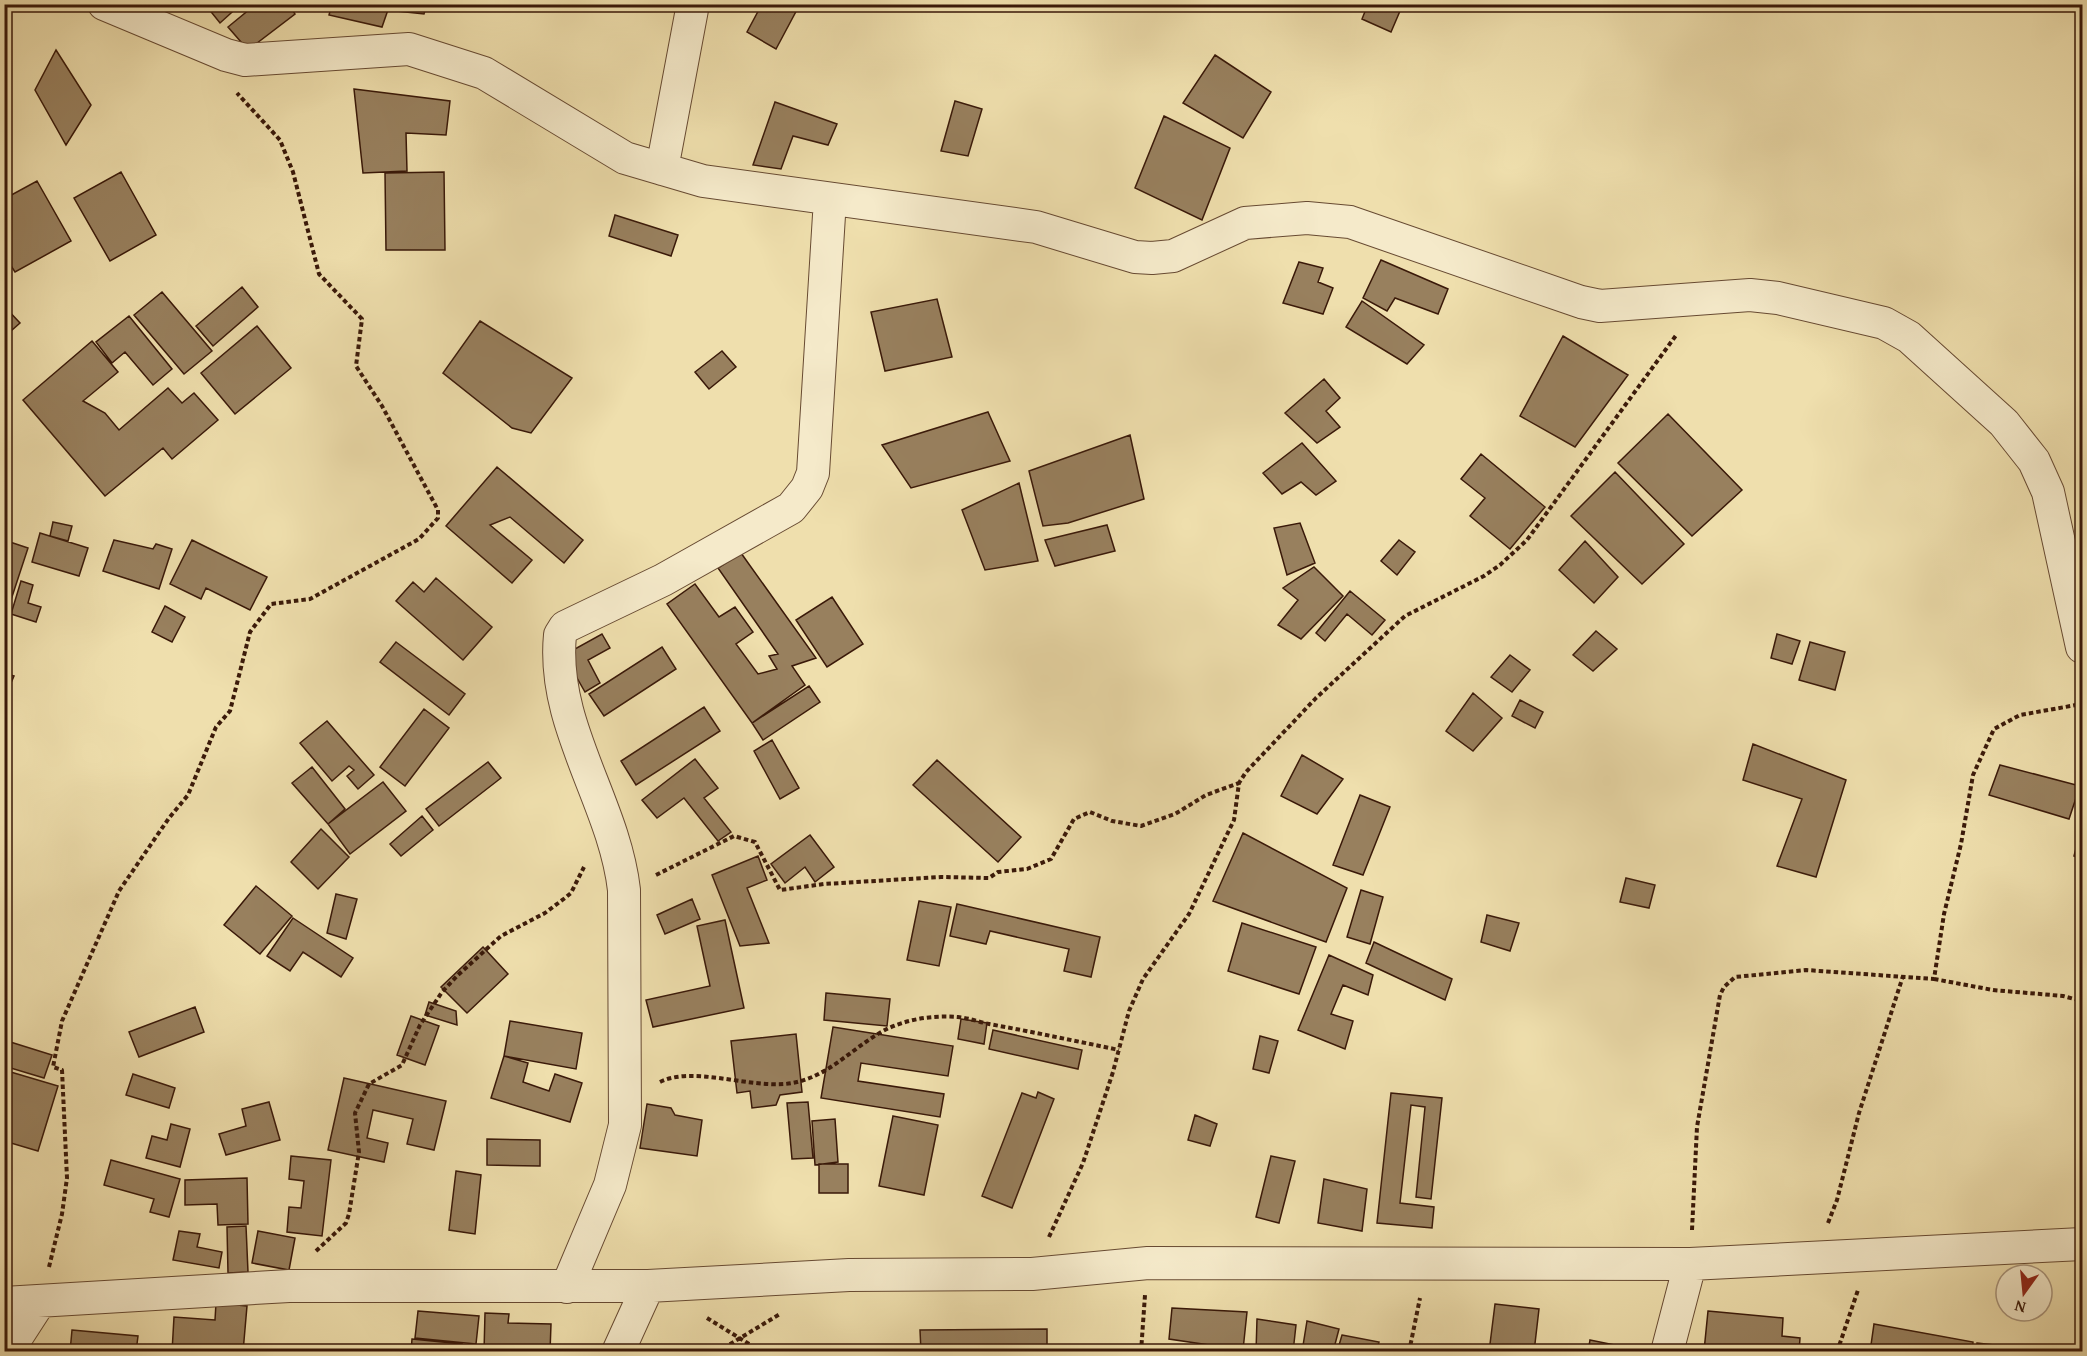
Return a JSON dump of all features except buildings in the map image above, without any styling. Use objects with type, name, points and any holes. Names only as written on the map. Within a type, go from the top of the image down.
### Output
[{"type":"street","points":[[104,4],[226,55],[245,60],[409,49],[484,74],[625,158],[703,181],[1036,227],[1135,257],[1173,256],[1245,223],[1324,218],[1350,222],[1581,302],[1623,306],[1750,295],[1778,298],[1884,323],[1909,337],[2004,423],[2034,461],[2048,492],[2082,647]]},
{"type":"street","points":[[662,169],[693,4]]},
{"type":"street","points":[[567,1287],[610,1185],[625,1125],[624,890],[620,857],[566,713],[560,635],[565,627],[663,580],[790,508],[807,488],[813,473],[830,199]]},
{"type":"street","points":[[4,1304],[289,1286],[648,1286],[849,1275],[1032,1274],[1148,1263],[1690,1264],[2082,1244]]},
{"type":"street","points":[[1667,1352],[1690,1264]]},
{"type":"street","points":[[618,1352],[648,1286]]},
{"type":"street","points":[[7,1352],[40,1300]]},
{"type":"path","points":[[40,1300],[62,1214],[67,1178],[62,1070],[53,1067],[62,1021],[120,891],[169,818],[181,806],[216,727],[230,711],[250,632],[272,604],[310,599],[419,539],[438,518],[438,510],[388,417],[356,366],[362,319],[319,274],[293,172],[280,140],[234,89]]},
{"type":"path","points":[[1032,1274],[1083,1163],[1129,1011],[1143,979],[1189,914],[1229,832],[1234,820],[1239,783],[1253,763],[1293,722],[1405,616],[1484,576],[1500,565],[1527,540],[1703,300]]},
{"type":"path","points":[[1934,979],[1944,914],[1961,844],[1973,775],[1994,729],[2020,715],[2082,704]]},
{"type":"path","points":[[624,890],[734,836],[755,842],[780,890],[824,884],[941,877],[989,878],[998,872],[1027,869],[1051,858],[1074,819],[1090,812],[1112,821],[1142,826],[1175,813],[1206,795],[1239,783]]},
{"type":"path","points":[[289,1286],[320,1246],[346,1223],[359,1152],[355,1113],[369,1084],[402,1065],[433,1005],[458,975],[501,936],[545,913],[571,893],[607,821]]},
{"type":"path","points":[[1690,1264],[1697,1127],[1720,994],[1734,977],[1806,970],[1903,976],[1994,990],[2063,996],[2082,1002]]},
{"type":"path","points":[[1814,1257],[1837,1200],[1859,1113],[1903,976]]},
{"type":"path","points":[[625,1125],[644,1097],[659,1082],[672,1076],[689,1074],[756,1084],[785,1084],[812,1078],[827,1072],[884,1030],[920,1018],[959,1017],[1119,1050]]},
{"type":"path","points":[[1837,1352],[1868,1256]]},
{"type":"path","points":[[1409,1352],[1426,1262]]},
{"type":"path","points":[[1141,1352],[1148,1263]]},
{"type":"path","points":[[703,1316],[762,1352]]},
{"type":"path","points":[[717,1352],[739,1336]]}]
